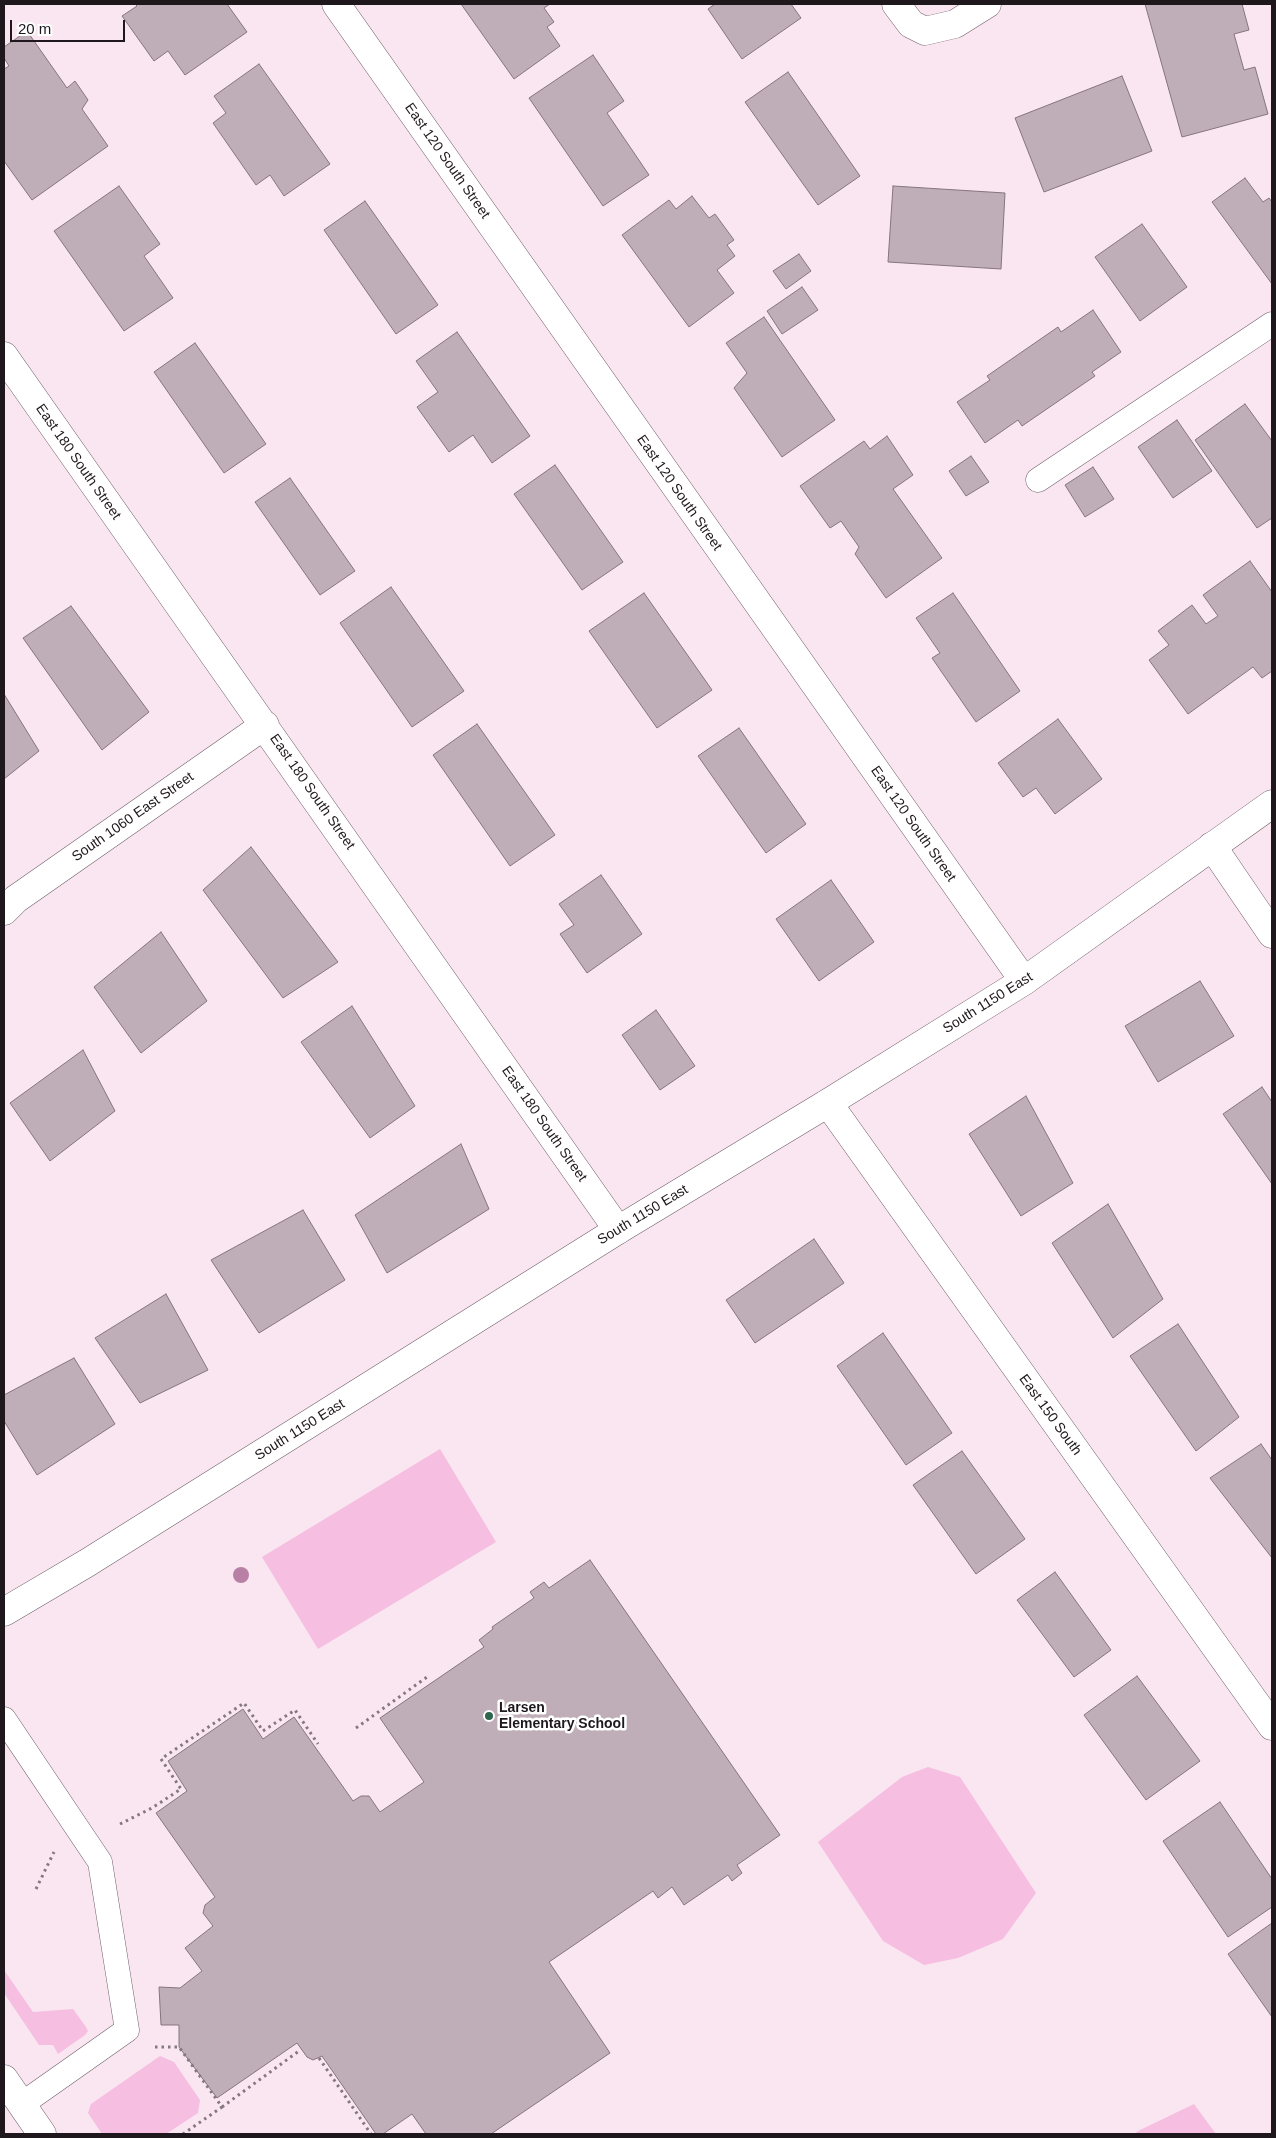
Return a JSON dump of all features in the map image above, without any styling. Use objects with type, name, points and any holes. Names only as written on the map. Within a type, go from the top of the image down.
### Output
[{"type":"street","name":"East 120 South Street","points":[[336,4],[1024,981]]},
{"type":"street","points":[[896,4],[911,24],[926,31],[955,24],[987,4]]},
{"type":"street","name":"East 180 South Street","points":[[4,356],[618,1230]]},
{"type":"street","name":"South 1060 East Street","points":[[4,911],[16,899],[265,725]]},
{"type":"street","name":"South 1150 East","points":[[4,1612],[87,1563],[618,1230],[828,1104],[1024,981],[1272,804]]},
{"type":"street","points":[[1212,846],[1272,934]]},
{"type":"street","name":"East 150 South","points":[[828,1104],[1272,1726]]},
{"type":"street","points":[[4,2079],[42,2134]]},
{"type":"lane","points":[[1038,480],[1272,324]]},
{"type":"lane","points":[[4,1719],[100,1862],[127,2030],[22,2104]]},
{"type":"path","points":[[356,1728],[428,1677]]},
{"type":"path","points":[[120,1824],[152,1808],[181,1788],[161,1759],[244,1703],[263,1731],[295,1710],[318,1744]]},
{"type":"path","points":[[36,1890],[54,1852]]},
{"type":"path","points":[[155,2047],[179,2047],[222,2107]]},
{"type":"path","points":[[183,2134],[299,2050]]},
{"type":"path","points":[[319,2058],[371,2134]]},
{"type":"shaded area","points":[[440,1449],[496,1542],[318,1649],[262,1557]]},
{"type":"shaded area","points":[[928,1767],[960,1777],[1036,1893],[1003,1939],[958,1958],[924,1965],[883,1941],[818,1842],[902,1777]]},
{"type":"shaded area","points":[[4,1970],[33,2012],[73,2009],[88,2031],[85,2035],[58,2054],[53,2045],[39,2045],[4,1993]]},
{"type":"shaded area","points":[[160,2056],[174,2062],[200,2100],[198,2113],[166,2134],[102,2134],[88,2113],[91,2104]]},
{"type":"shaded area","points":[[1194,2104],[1216,2134],[1134,2134],[1140,2130]]},
{"type":"building","points":[[135,4],[227,4],[247,32],[185,75],[168,51],[154,61],[122,16],[137,6]]},
{"type":"building","points":[[461,4],[550,4],[544,8],[554,22],[547,27],[560,46],[514,79]]},
{"type":"building","points":[[715,4],[791,4],[801,18],[742,59],[708,9]]},
{"type":"building","points":[[1145,4],[1242,4],[1249,30],[1234,34],[1244,70],[1255,67],[1268,114],[1182,137]]},
{"type":"building","points":[[27,31],[67,88],[75,81],[88,100],[82,109],[108,146],[32,200],[4,161],[4,69],[9,66],[4,58],[4,47]]},
{"type":"building","points":[[593,55],[624,101],[607,113],[649,175],[603,206],[529,98]]},
{"type":"building","points":[[259,64],[330,164],[284,196],[270,175],[256,185],[213,123],[226,113],[214,96]]},
{"type":"building","points":[[788,72],[860,176],[818,205],[745,102]]},
{"type":"building","points":[[1122,76],[1152,151],[1044,192],[1015,118]]},
{"type":"building","points":[[1245,178],[1263,202],[1269,198],[1272,202],[1272,284],[1212,202]]},
{"type":"building","points":[[119,186],[160,244],[144,256],[173,298],[124,331],[54,231]]},
{"type":"building","points":[[893,186],[1005,193],[1001,269],[888,262]]},
{"type":"building","points":[[692,196],[709,218],[715,214],[734,240],[727,245],[735,256],[717,270],[734,293],[689,327],[622,235],[669,200],[676,209]]},
{"type":"building","points":[[365,201],[438,305],[396,334],[324,230]]},
{"type":"building","points":[[1142,224],[1187,287],[1140,321],[1095,257]]},
{"type":"building","points":[[799,254],[811,271],[786,289],[773,271]]},
{"type":"building","points":[[802,287],[818,310],[782,334],[767,311]]},
{"type":"building","points":[[1093,310],[1121,352],[1092,372],[1095,376],[1022,426],[1018,420],[985,443],[957,402],[990,380],[987,376],[1058,327],[1061,332]]},
{"type":"building","points":[[764,317],[835,420],[782,457],[734,388],[747,373],[726,343]]},
{"type":"building","points":[[457,332],[530,436],[492,463],[473,435],[449,452],[417,407],[438,392],[416,361]]},
{"type":"building","points":[[195,343],[266,444],[224,473],[154,372]]},
{"type":"building","points":[[1245,404],[1272,441],[1272,518],[1257,528],[1195,440]]},
{"type":"building","points":[[1177,420],[1212,471],[1173,498],[1138,447]]},
{"type":"building","points":[[887,436],[913,475],[893,489],[942,558],[886,598],[855,554],[859,547],[841,521],[830,528],[800,486],[864,441],[870,449]]},
{"type":"building","points":[[971,456],[989,482],[966,496],[949,471]]},
{"type":"building","points":[[555,465],[623,562],[582,590],[514,494]]},
{"type":"building","points":[[1093,467],[1114,499],[1085,517],[1065,485]]},
{"type":"building","points":[[290,478],[355,571],[320,595],[255,502]]},
{"type":"building","points":[[1250,561],[1272,592],[1272,671],[1262,678],[1253,667],[1188,714],[1149,660],[1169,645],[1158,631],[1192,605],[1206,624],[1218,616],[1203,595]]},
{"type":"building","points":[[391,587],[464,691],[412,727],[340,623]]},
{"type":"building","points":[[644,593],[712,690],[657,728],[589,631]]},
{"type":"building","points":[[953,593],[1020,691],[976,722],[932,658],[940,653],[916,618]]},
{"type":"building","points":[[71,606],[149,712],[102,750],[23,638]]},
{"type":"building","points":[[4,694],[39,751],[4,779]]},
{"type":"building","points":[[1058,719],[1102,779],[1055,814],[1036,788],[1023,797],[998,763]]},
{"type":"building","points":[[477,724],[555,835],[510,866],[433,755]]},
{"type":"building","points":[[739,728],[806,824],[766,853],[698,756]]},
{"type":"building","points":[[251,847],[338,962],[283,998],[203,890]]},
{"type":"building","points":[[601,875],[642,934],[587,973],[560,934],[574,925],[559,904]]},
{"type":"building","points":[[831,880],[874,942],[819,981],[776,919]]},
{"type":"building","points":[[161,932],[207,1001],[141,1053],[94,987]]},
{"type":"building","points":[[1200,981],[1234,1036],[1158,1082],[1125,1026]]},
{"type":"building","points":[[352,1006],[415,1106],[370,1138],[301,1042]]},
{"type":"building","points":[[656,1010],[695,1066],[660,1090],[622,1035]]},
{"type":"building","points":[[83,1050],[115,1111],[50,1161],[10,1103]]},
{"type":"building","points":[[1262,1087],[1272,1102],[1272,1184],[1223,1114]]},
{"type":"building","points":[[1026,1096],[1073,1183],[1021,1216],[969,1134]]},
{"type":"building","points":[[461,1144],[489,1209],[387,1273],[355,1215]]},
{"type":"building","points":[[1108,1204],[1163,1299],[1113,1338],[1052,1243]]},
{"type":"building","points":[[303,1210],[345,1280],[259,1333],[211,1260]]},
{"type":"building","points":[[814,1239],[844,1283],[755,1343],[726,1300]]},
{"type":"building","points":[[166,1294],[208,1370],[140,1403],[95,1338]]},
{"type":"building","points":[[1178,1324],[1239,1417],[1196,1451],[1130,1356]]},
{"type":"building","points":[[883,1333],[952,1433],[906,1465],[837,1366]]},
{"type":"building","points":[[74,1358],[115,1424],[37,1475],[4,1421],[4,1395]]},
{"type":"building","points":[[1261,1444],[1272,1460],[1272,1558],[1210,1478]]},
{"type":"building","points":[[962,1451],[1025,1539],[976,1574],[913,1485]]},
{"type":"building","points":[[590,1560],[780,1835],[737,1865],[742,1873],[732,1881],[728,1875],[684,1905],[672,1887],[658,1898],[653,1891],[549,1962],[610,2053],[491,2134],[426,2134],[412,2114],[383,2134],[376,2134],[322,2056],[313,2060],[307,2057],[297,2043],[217,2098],[179,2047],[179,2025],[161,2025],[159,1987],[180,1988],[202,1971],[185,1948],[213,1926],[203,1913],[205,1905],[215,1897],[156,1813],[187,1791],[168,1761],[243,1709],[263,1739],[294,1717],[353,1801],[361,1796],[369,1796],[380,1812],[424,1782],[380,1718],[484,1647],[479,1640],[493,1629],[492,1627],[534,1598],[530,1592],[544,1582],[549,1588]]},
{"type":"building","points":[[1055,1572],[1111,1650],[1074,1677],[1017,1600]]},
{"type":"building","points":[[1137,1676],[1200,1761],[1146,1800],[1084,1715]]},
{"type":"building","points":[[1220,1802],[1272,1879],[1272,1907],[1228,1937],[1163,1841]]},
{"type":"building","points":[[1272,1923],[1272,2017],[1228,1954]]},
{"type":"place","name":"Larsen Elementary School","points":[[489,1716]]}]
